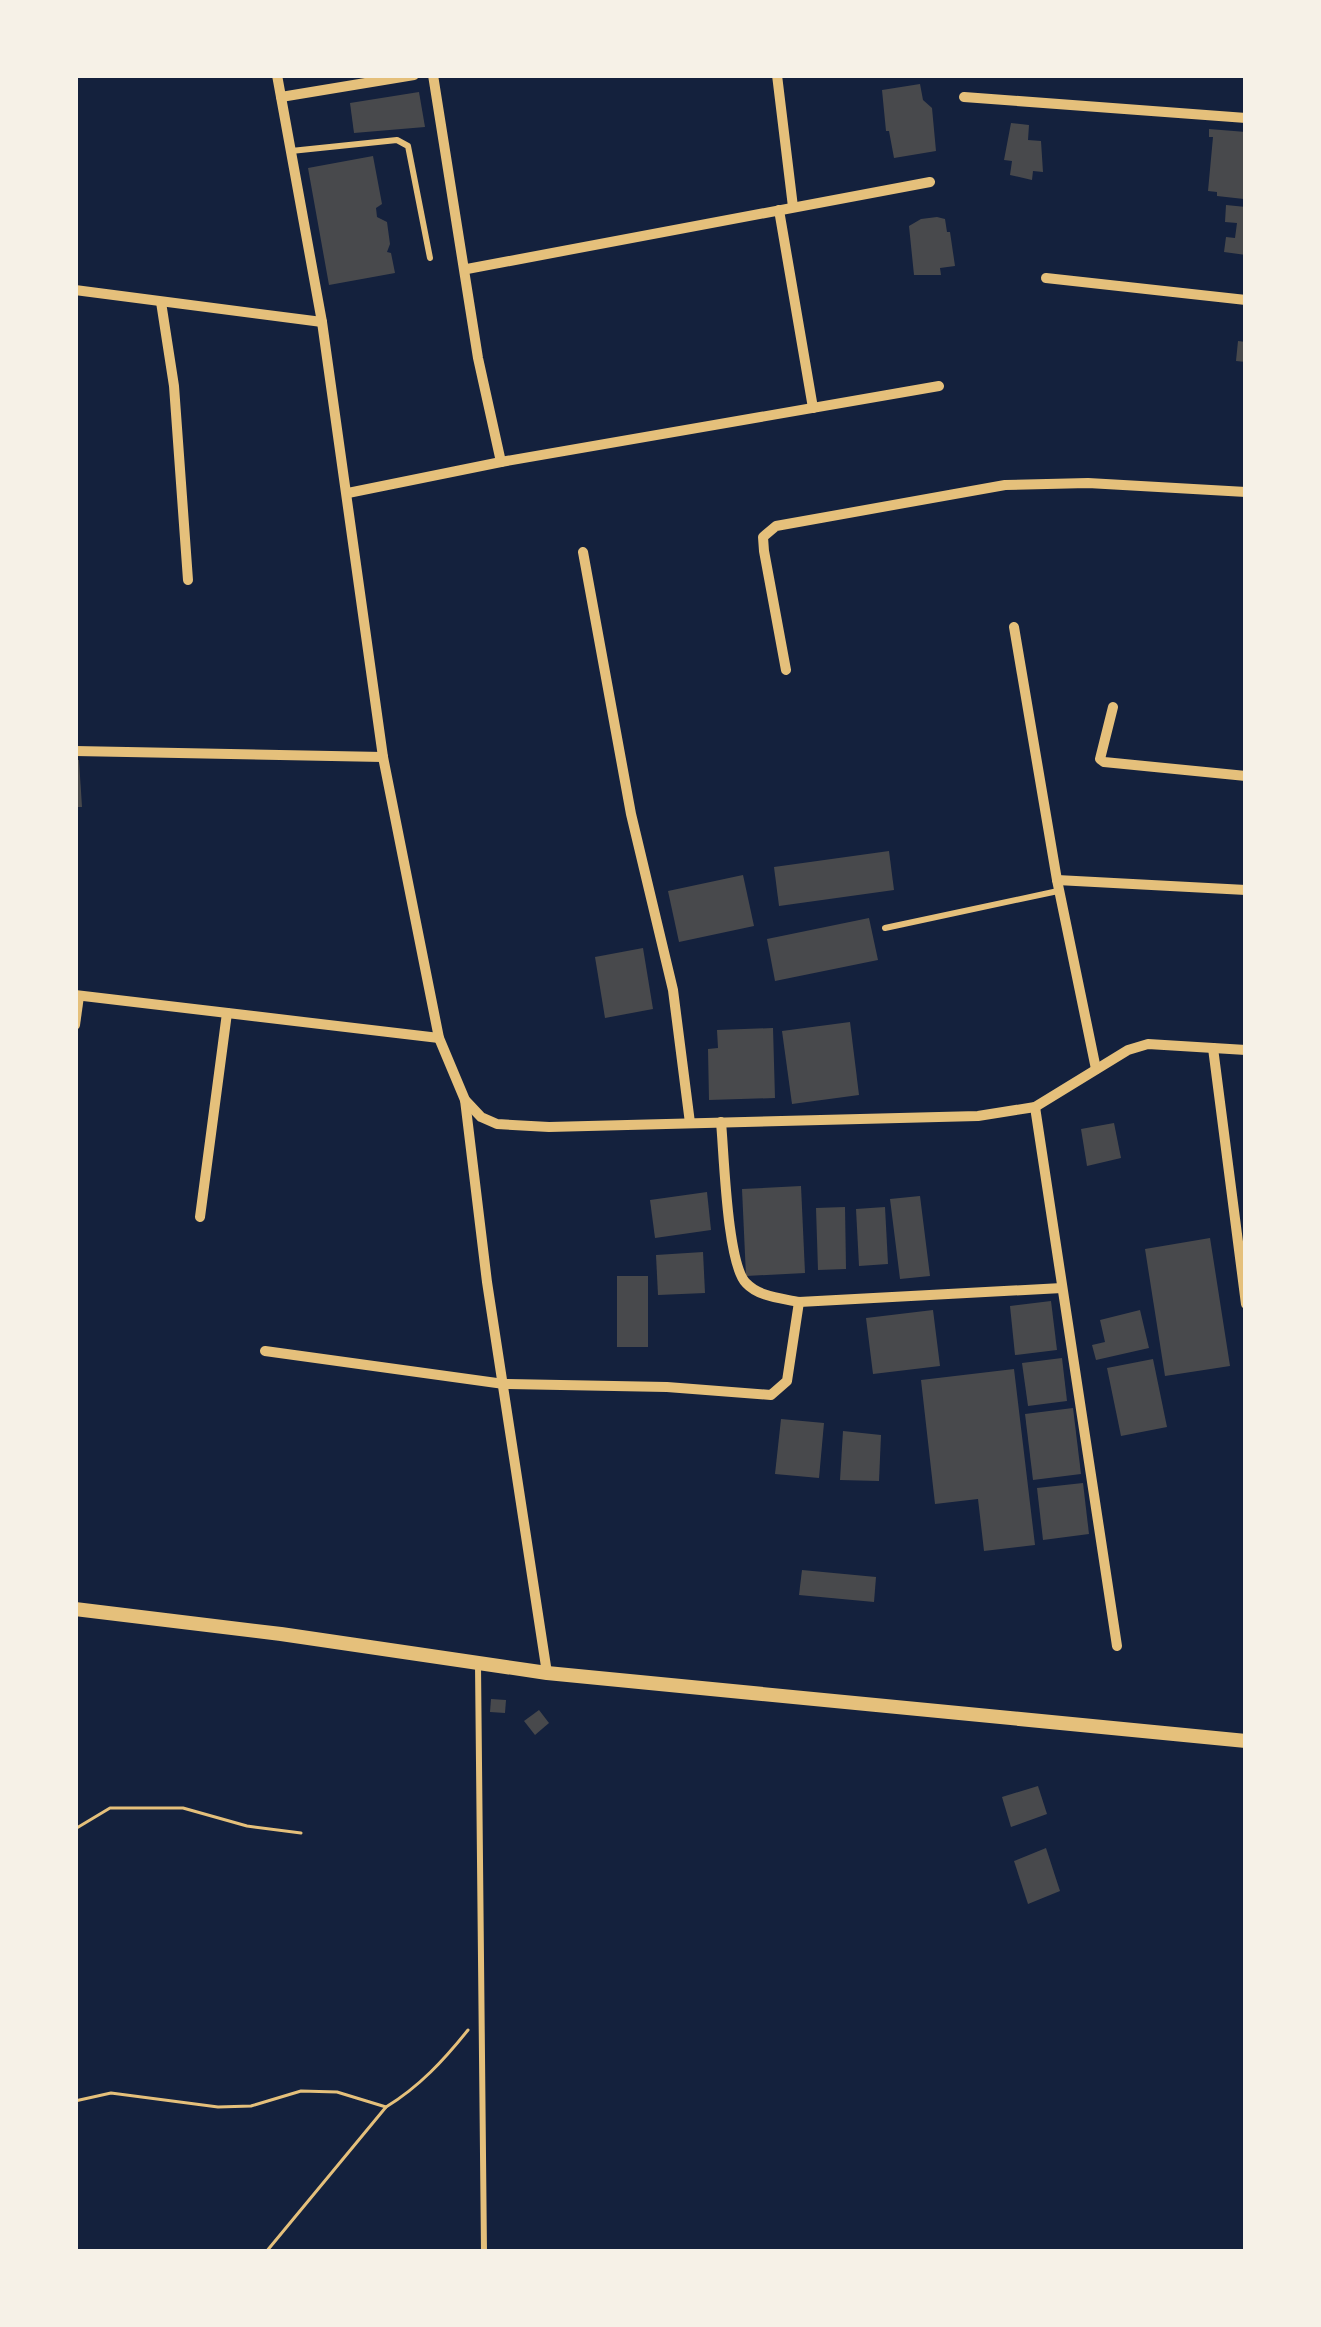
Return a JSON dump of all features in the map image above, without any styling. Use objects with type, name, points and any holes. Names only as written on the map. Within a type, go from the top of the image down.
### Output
[{"type":"street","points":[[278,75],[322,322],[383,757],[439,1038],[465,1100],[487,1282],[548,1673]]},
{"type":"street","points":[[281,98],[415,75]]},
{"type":"street","points":[[433,75],[478,358],[501,462]]},
{"type":"street","points":[[777,75],[786,208],[814,408]]},
{"type":"street","points":[[964,97],[1246,118]]},
{"type":"street","points":[[466,269],[931,182]]},
{"type":"street","points":[[1046,278],[1246,299]]},
{"type":"street","points":[[75,290],[322,322]]},
{"type":"street","points":[[161,302],[174,386],[188,580]]},
{"type":"street","points":[[348,493],[939,386]]},
{"type":"street","points":[[786,670],[764,550],[764,537],[776,526],[1005,485],[1246,492]]},
{"type":"street","points":[[583,552],[631,814],[673,990],[690,1123]]},
{"type":"street","points":[[1014,627],[1058,885],[1096,1069]]},
{"type":"street","points":[[1113,707],[1100,759],[1104,762],[1246,776]]},
{"type":"street","points":[[75,751],[383,757]]},
{"type":"street","points":[[1058,885],[1246,890]]},
{"type":"street","points":[[75,1025],[77,996],[439,1038]]},
{"type":"street","points":[[200,1216],[227,1013]]},
{"type":"street","points":[[465,1100],[497,1124],[549,1127],[978,1116],[1035,1107],[1128,1050],[1148,1044],[1246,1050]]},
{"type":"street","points":[[1213,1048],[1246,1304]]},
{"type":"street","points":[[1035,1107],[1117,1646]]},
{"type":"street","points":[[721,1122],[734,1254],[742,1280],[758,1293],[800,1302],[1062,1288]]},
{"type":"street","points":[[265,1352],[504,1384],[668,1387],[771,1395],[788,1381],[800,1302]]},
{"type":"street","points":[[75,1609],[548,1673],[1246,1741]]},
{"type":"lane","points":[[291,151],[398,140],[408,146],[430,258]]},
{"type":"lane","points":[[885,928],[1058,885]]},
{"type":"lane","points":[[478,1665],[484,2252]]},
{"type":"path","points":[[75,1829],[110,1808],[183,1808],[247,1826],[301,1833]]},
{"type":"path","points":[[266,2252],[386,2107],[442,2062],[481,2014]]},
{"type":"path","points":[[75,2101],[111,2093],[218,2107],[250,2106],[302,2091],[337,2092],[386,2107]]},
{"type":"building","points":[[920,84],[923,100],[932,108],[936,151],[894,158],[882,90]]},
{"type":"building","points":[[419,92],[425,127],[354,133],[350,103]]},
{"type":"building","points":[[1011,123],[1029,125],[1028,140],[1041,141],[1043,172],[1033,171],[1032,180],[1010,175],[1012,161],[1004,160]]},
{"type":"building","points":[[1209,129],[1246,132],[1244,199],[1208,191],[1213,137]]},
{"type":"building","points":[[373,156],[382,204],[376,208],[377,217],[387,222],[387,252],[395,273],[329,285],[308,168]]},
{"type":"building","points":[[1226,205],[1246,207],[1246,255],[1224,252],[1226,237],[1235,238],[1237,223],[1225,222]]},
{"type":"building","points":[[945,219],[950,232],[955,266],[940,268],[941,275],[914,275],[909,226]]},
{"type":"building","points":[[1238,341],[1246,342],[1246,362],[1236,361]]},
{"type":"building","points":[[75,760],[79,760],[82,807],[75,807]]},
{"type":"building","points":[[889,851],[894,890],[779,906],[774,867]]},
{"type":"building","points":[[743,875],[754,926],[679,942],[668,891]]},
{"type":"building","points":[[869,918],[878,960],[775,981],[767,939]]},
{"type":"building","points":[[643,948],[653,1009],[605,1018],[595,957]]},
{"type":"building","points":[[850,1022],[859,1095],[792,1104],[782,1031]]},
{"type":"building","points":[[773,1028],[775,1098],[709,1100],[708,1049],[718,1048],[717,1030]]},
{"type":"building","points":[[1114,1123],[1121,1158],[1087,1166],[1081,1129]]},
{"type":"building","points":[[801,1186],[805,1273],[746,1276],[742,1189]]},
{"type":"building","points":[[707,1192],[711,1230],[655,1238],[650,1200]]},
{"type":"building","points":[[920,1196],[930,1276],[900,1279],[890,1199]]},
{"type":"building","points":[[845,1207],[846,1269],[818,1270],[816,1208]]},
{"type":"building","points":[[885,1207],[888,1264],[859,1266],[856,1209]]},
{"type":"building","points":[[1210,1238],[1230,1366],[1165,1376],[1145,1249]]},
{"type":"building","points":[[703,1252],[705,1293],[658,1295],[656,1255]]},
{"type":"building","points":[[617,1276],[648,1276],[648,1347],[617,1347]]},
{"type":"building","points":[[1051,1301],[1057,1350],[1015,1355],[1010,1306]]},
{"type":"building","points":[[933,1310],[940,1366],[873,1374],[866,1318]]},
{"type":"building","points":[[1140,1310],[1149,1348],[1096,1360],[1092,1345],[1105,1342],[1100,1320]]},
{"type":"building","points":[[1062,1358],[1067,1401],[1028,1406],[1022,1363]]},
{"type":"building","points":[[1153,1359],[1167,1427],[1121,1436],[1107,1368]]},
{"type":"building","points":[[1014,1369],[1035,1545],[984,1551],[978,1499],[935,1504],[921,1380]]},
{"type":"building","points":[[1073,1408],[1081,1474],[1033,1480],[1025,1414]]},
{"type":"building","points":[[781,1419],[824,1423],[819,1478],[775,1474]]},
{"type":"building","points":[[843,1431],[881,1435],[879,1481],[840,1480]]},
{"type":"building","points":[[1083,1483],[1089,1534],[1043,1540],[1037,1488]]},
{"type":"building","points":[[802,1570],[876,1577],[874,1602],[799,1595]]},
{"type":"building","points":[[491,1699],[506,1700],[505,1713],[490,1712]]},
{"type":"building","points":[[539,1710],[549,1723],[535,1735],[524,1721]]},
{"type":"building","points":[[1038,1786],[1047,1814],[1011,1827],[1002,1797]]},
{"type":"building","points":[[1046,1848],[1060,1891],[1028,1904],[1014,1861]]}]
